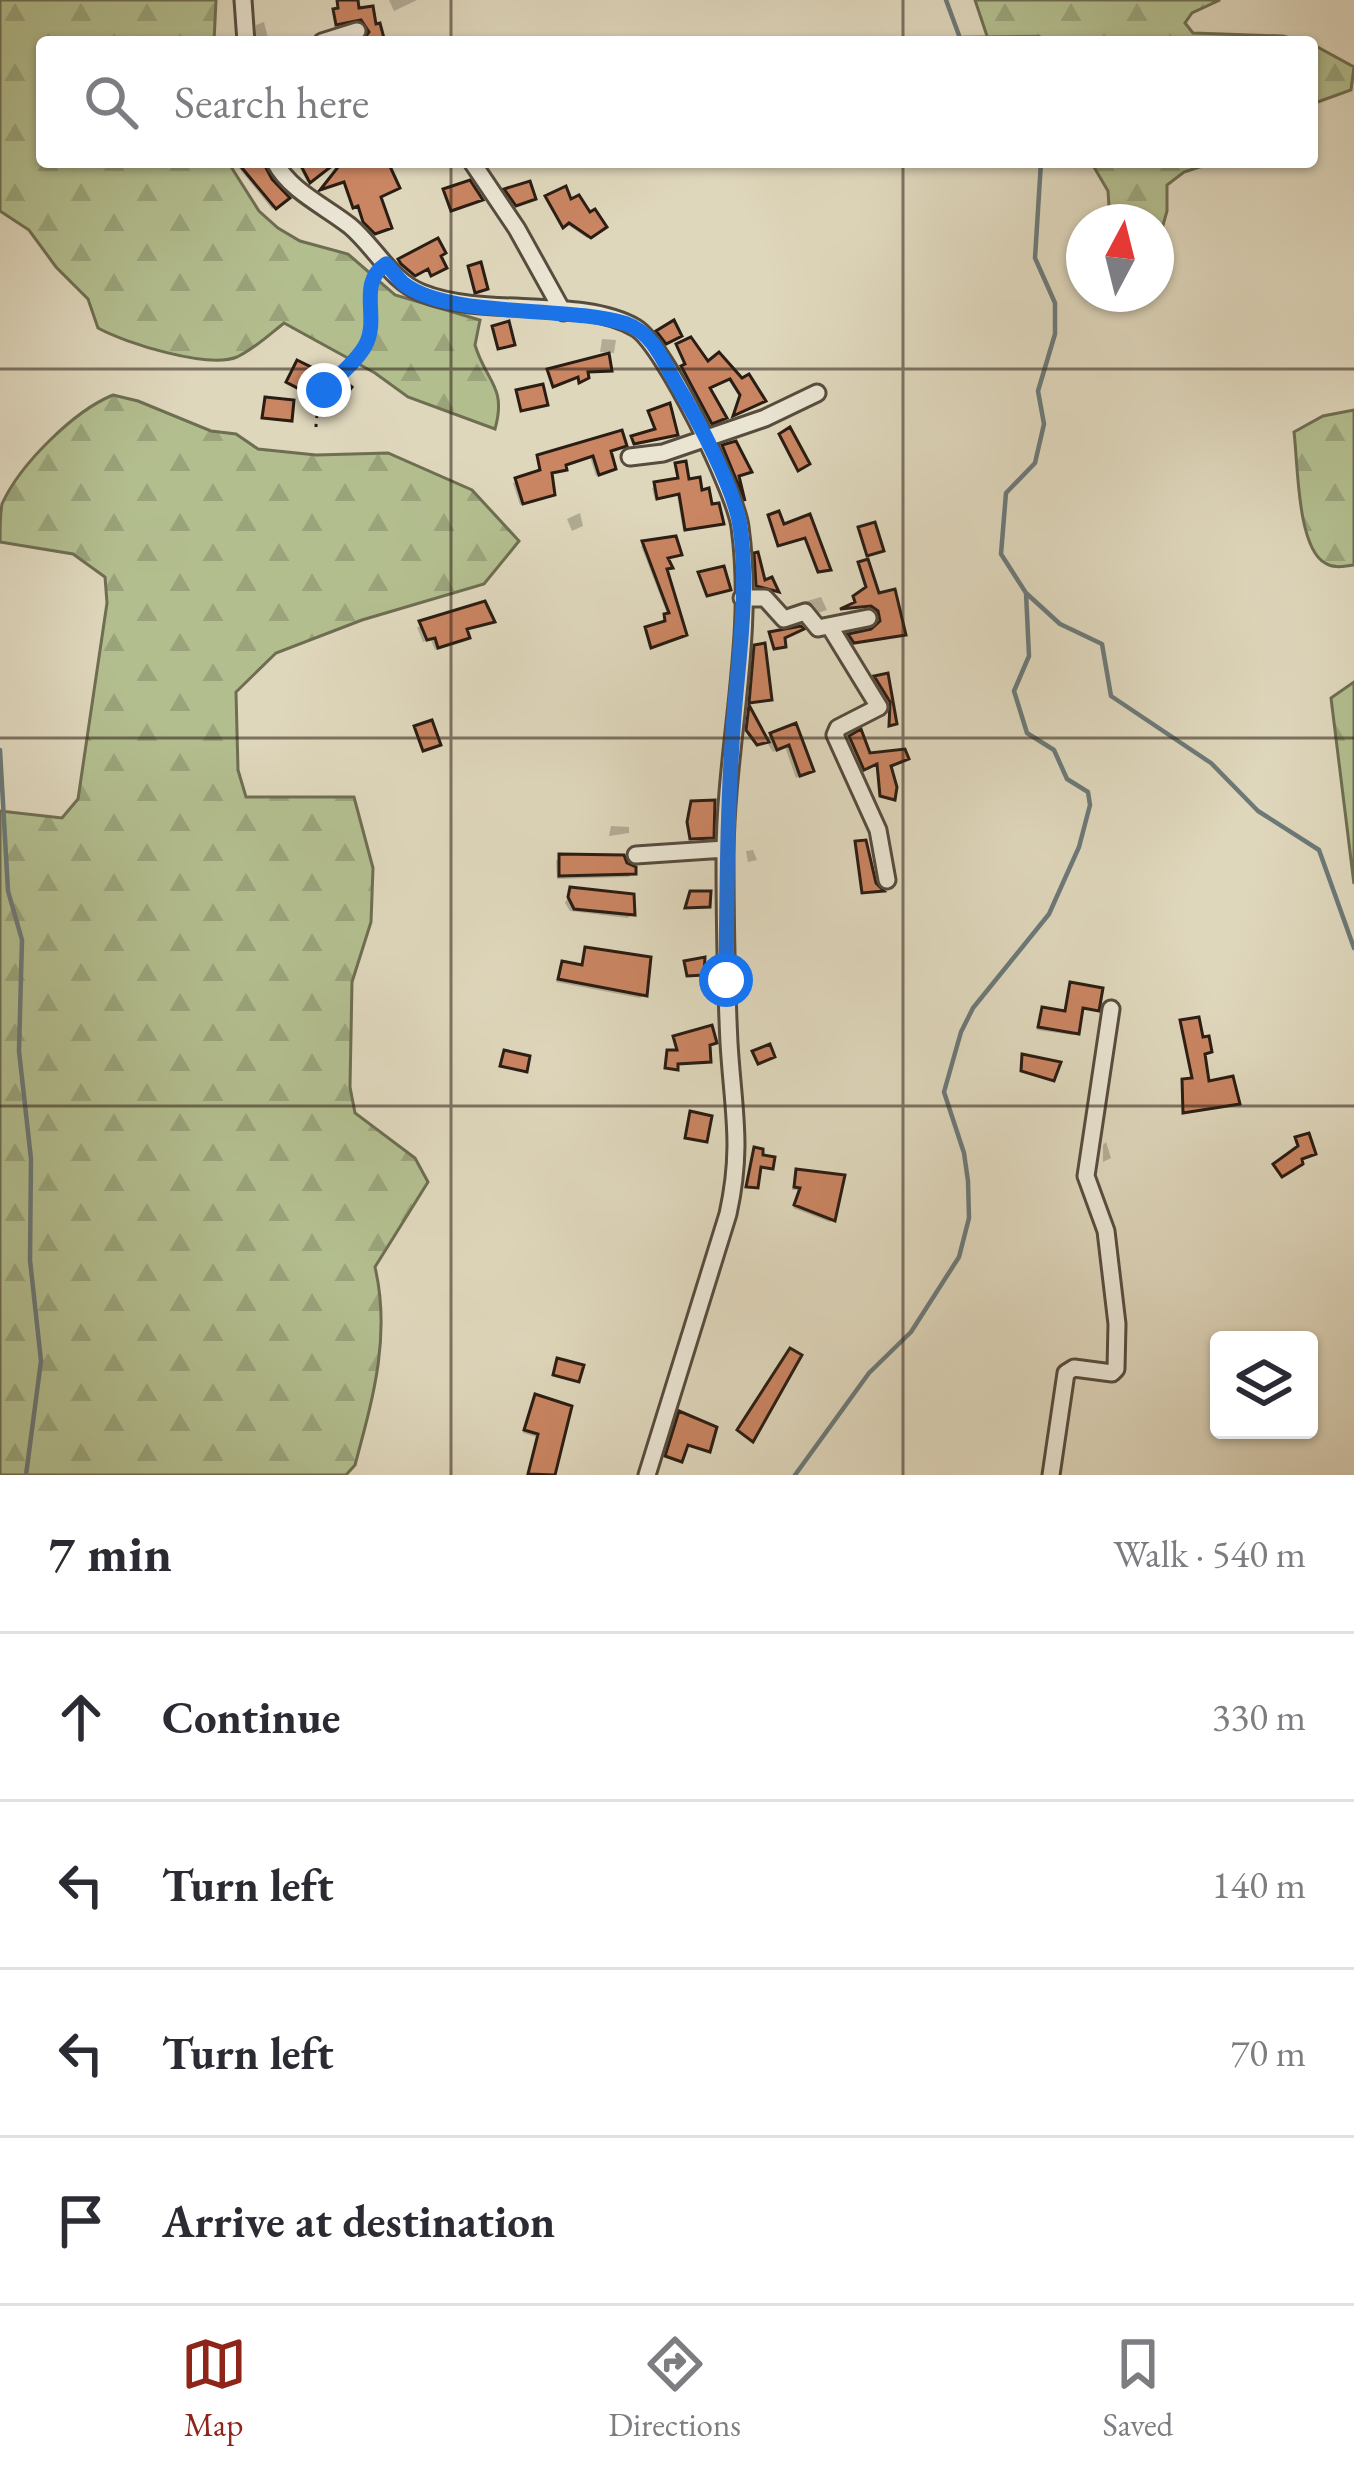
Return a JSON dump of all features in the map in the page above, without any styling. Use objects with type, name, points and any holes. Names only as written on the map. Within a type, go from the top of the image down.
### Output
[{"type":"street","points":[[243,0],[246,36]]},
{"type":"street","points":[[341,36],[357,31]]},
{"type":"street","points":[[280,168],[303,193],[370,243],[404,284],[424,295],[562,312],[632,326],[649,337],[735,502],[742,555],[743,642],[725,849],[726,980],[739,1144],[737,1173],[647,1475]]},
{"type":"street","points":[[476,168],[527,246],[562,312]]},
{"type":"street","points":[[631,457],[663,453],[783,412],[818,393]]},
{"type":"street","points":[[742,598],[765,598],[784,619],[805,612],[815,627],[868,618]]},
{"type":"street","points":[[830,627],[879,707],[838,728],[836,735],[878,830],[887,880]]},
{"type":"street","points":[[635,855],[725,849]]},
{"type":"street","points":[[1051,1475],[1066,1373],[1074,1368],[1112,1373],[1116,1369],[1117,1324],[1106,1231],[1086,1176],[1111,1010]]},
{"type":"path","points":[[316,427],[316,407],[324,390],[366,345],[368,284],[386,264]]},
{"type":"green space","points":[[0,0],[216,0],[214,36],[36,36],[36,168],[232,168],[259,211],[278,228],[300,241],[348,254],[395,295],[480,320],[475,345],[497,393],[495,429],[408,397],[375,373],[284,323],[249,350],[224,360],[167,353],[127,341],[98,328],[88,299],[29,230],[0,211]]},
{"type":"green space","points":[[975,0],[1220,0],[1192,13],[1185,23],[1193,33],[1283,36],[987,36]]},
{"type":"green space","points":[[1318,47],[1354,67],[1351,90],[1318,102]]},
{"type":"green space","points":[[1095,168],[1196,168],[1167,185],[1167,204],[1109,204],[1108,191]]},
{"type":"green space","points":[[113,395],[211,431],[236,434],[258,449],[316,455],[388,453],[472,490],[519,541],[484,584],[362,620],[276,653],[236,692],[238,770],[246,797],[354,797],[373,868],[371,922],[352,982],[350,1087],[355,1113],[415,1158],[428,1182],[375,1267],[381,1318],[378,1367],[355,1465],[346,1475],[0,1475],[0,811],[62,818],[78,799],[107,603],[105,577],[73,554],[0,542],[1,513],[10,488],[50,440]]},
{"type":"green space","points":[[1354,410],[1354,565],[1335,567],[1316,554],[1309,540],[1294,432],[1323,416]]},
{"type":"green space","points":[[1354,682],[1354,884],[1331,698]]},
{"type":"building","points":[[337,0],[358,0],[359,8],[373,6],[383,36],[366,36],[369,32],[361,20],[336,25],[333,9],[338,8]]},
{"type":"building","points":[[242,168],[266,168],[290,198],[276,209]]},
{"type":"building","points":[[302,168],[329,168],[310,183]]},
{"type":"building","points":[[337,168],[391,168],[400,188],[381,197],[392,228],[375,234],[363,222],[358,206],[353,208],[344,182],[320,190]]},
{"type":"building","points":[[470,180],[483,200],[451,211],[443,189]]},
{"type":"building","points":[[530,181],[536,199],[516,206],[504,189]]},
{"type":"building","points":[[566,186],[571,199],[579,195],[607,227],[591,238],[569,223],[563,228],[545,196]]},
{"type":"building","points":[[438,238],[447,268],[431,276],[428,269],[415,276],[401,264],[398,259]]},
{"type":"building","points":[[481,262],[488,289],[475,293],[468,266]]},
{"type":"building","points":[[674,320],[682,336],[666,344],[656,331]]},
{"type":"building","points":[[509,321],[515,345],[498,349],[492,326]]},
{"type":"building","points":[[691,337],[708,361],[719,352],[742,378],[749,374],[766,401],[733,416],[740,395],[730,379],[710,388],[727,418],[712,424],[681,366],[685,364],[676,344]]},
{"type":"building","points":[[609,353],[612,371],[588,372],[589,378],[579,383],[578,377],[553,387],[547,369]]},
{"type":"building","points":[[297,360],[311,367],[307,375],[333,388],[341,378],[352,387],[336,408],[286,382]]},
{"type":"building","points":[[543,384],[548,405],[521,411],[516,390]]},
{"type":"building","points":[[265,397],[294,400],[292,421],[262,418]]},
{"type":"building","points":[[670,403],[678,435],[634,444],[631,436],[655,429],[648,411]]},
{"type":"building","points":[[790,427],[810,464],[798,471],[779,434]]},
{"type":"building","points":[[622,430],[627,446],[611,451],[616,469],[599,475],[593,456],[566,465],[567,470],[552,473],[555,495],[523,504],[515,478],[540,470],[537,455]]},
{"type":"building","points":[[736,441],[752,472],[739,476],[745,501],[722,445]]},
{"type":"building","points":[[686,461],[689,479],[700,477],[702,490],[709,488],[724,524],[685,530],[679,494],[657,499],[654,482],[678,478],[675,463]]},
{"type":"building","points":[[779,511],[784,524],[810,514],[831,570],[818,572],[805,538],[778,546],[768,515]]},
{"type":"building","points":[[875,522],[884,551],[867,556],[858,527]]},
{"type":"building","points":[[676,536],[682,555],[668,558],[673,568],[667,569],[687,635],[651,648],[645,627],[665,621],[664,614],[669,613],[642,541]]},
{"type":"building","points":[[758,552],[765,580],[772,577],[779,592],[756,586],[754,553]]},
{"type":"building","points":[[868,559],[879,593],[895,589],[906,635],[854,643],[848,634],[871,629],[880,621],[871,606],[840,609],[855,602],[853,596],[866,587],[858,562]]},
{"type":"building","points":[[724,566],[731,590],[707,596],[698,572]]},
{"type":"building","points":[[485,601],[495,622],[467,629],[470,638],[438,648],[435,638],[427,640],[419,621]]},
{"type":"building","points":[[804,629],[785,638],[786,647],[774,649],[769,632]]},
{"type":"building","points":[[765,643],[772,700],[749,703],[754,645]]},
{"type":"building","points":[[888,673],[897,724],[889,726],[890,702],[874,676]]},
{"type":"building","points":[[749,705],[769,742],[757,745],[746,730]]},
{"type":"building","points":[[432,720],[441,745],[423,751],[414,726]]},
{"type":"building","points":[[796,723],[814,771],[800,776],[789,745],[777,750],[770,733]]},
{"type":"building","points":[[861,729],[870,753],[905,749],[909,759],[891,766],[895,800],[880,796],[877,764],[864,770],[849,736]]},
{"type":"building","points":[[715,800],[714,838],[690,839],[691,801]]},
{"type":"building","points":[[866,840],[876,883],[884,891],[862,893],[855,841]]},
{"type":"building","points":[[559,854],[624,855],[636,867],[636,874],[559,876]]},
{"type":"building","points":[[570,887],[634,894],[635,915],[574,909],[568,897]]},
{"type":"building","points":[[690,891],[711,891],[710,907],[685,908]]},
{"type":"building","points":[[585,947],[651,957],[647,996],[558,979],[562,961],[582,965]]},
{"type":"building","points":[[705,957],[704,975],[687,976],[684,961]]},
{"type":"building","points":[[1070,982],[1103,988],[1099,1011],[1083,1008],[1079,1034],[1038,1027],[1042,1007],[1065,1011]]},
{"type":"building","points":[[1199,1017],[1212,1052],[1205,1054],[1209,1081],[1233,1076],[1240,1104],[1183,1113],[1182,1079],[1192,1078],[1180,1020]]},
{"type":"building","points":[[712,1025],[717,1043],[710,1045],[711,1062],[678,1064],[678,1070],[665,1068],[667,1050],[677,1050],[673,1036]]},
{"type":"building","points":[[770,1044],[775,1057],[758,1064],[752,1051]]},
{"type":"building","points":[[504,1050],[530,1056],[527,1072],[500,1066]]},
{"type":"building","points":[[1022,1054],[1061,1062],[1054,1081],[1021,1071]]},
{"type":"building","points":[[690,1111],[712,1116],[707,1142],[685,1138]]},
{"type":"building","points":[[1309,1133],[1316,1154],[1302,1159],[1303,1164],[1282,1177],[1273,1164],[1298,1146],[1295,1137]]},
{"type":"building","points":[[754,1147],[775,1157],[773,1169],[761,1167],[758,1188],[746,1187]]},
{"type":"building","points":[[796,1169],[845,1175],[835,1221],[794,1205],[800,1188],[794,1187]]},
{"type":"building","points":[[790,1348],[802,1355],[753,1442],[737,1430]]},
{"type":"building","points":[[557,1358],[584,1365],[579,1382],[553,1375]]},
{"type":"building","points":[[535,1394],[572,1406],[555,1475],[528,1474],[538,1434],[524,1430]]},
{"type":"building","points":[[679,1411],[717,1427],[710,1452],[688,1445],[682,1462],[665,1456]]},
{"type":"waterway","points":[[946,0],[959,36]]},
{"type":"waterway","points":[[1041,168],[1035,258],[1055,303],[1055,334],[1038,391],[1044,424],[1035,463],[1006,493],[1001,554],[1026,593],[1060,624],[1102,644],[1111,696],[1211,763],[1258,811],[1319,850],[1354,948]]},
{"type":"waterway","points":[[795,1475],[869,1373],[911,1332],[959,1257],[969,1218],[968,1181],[944,1092],[961,1032],[973,1008],[1049,914],[1079,847],[1090,805],[1088,792],[1067,779],[1054,750],[1027,733],[1014,691],[1029,656],[1026,593]]},
{"type":"waterway","points":[[0,750],[8,891],[22,940],[19,1051],[31,1159],[30,1260],[41,1361],[26,1475]]},
{"type":"route","points":[[324,390],[366,345],[368,284],[386,264],[404,284],[424,295],[600,317],[632,326],[649,337],[735,502],[740,524],[744,628],[725,849],[726,980]]}]
